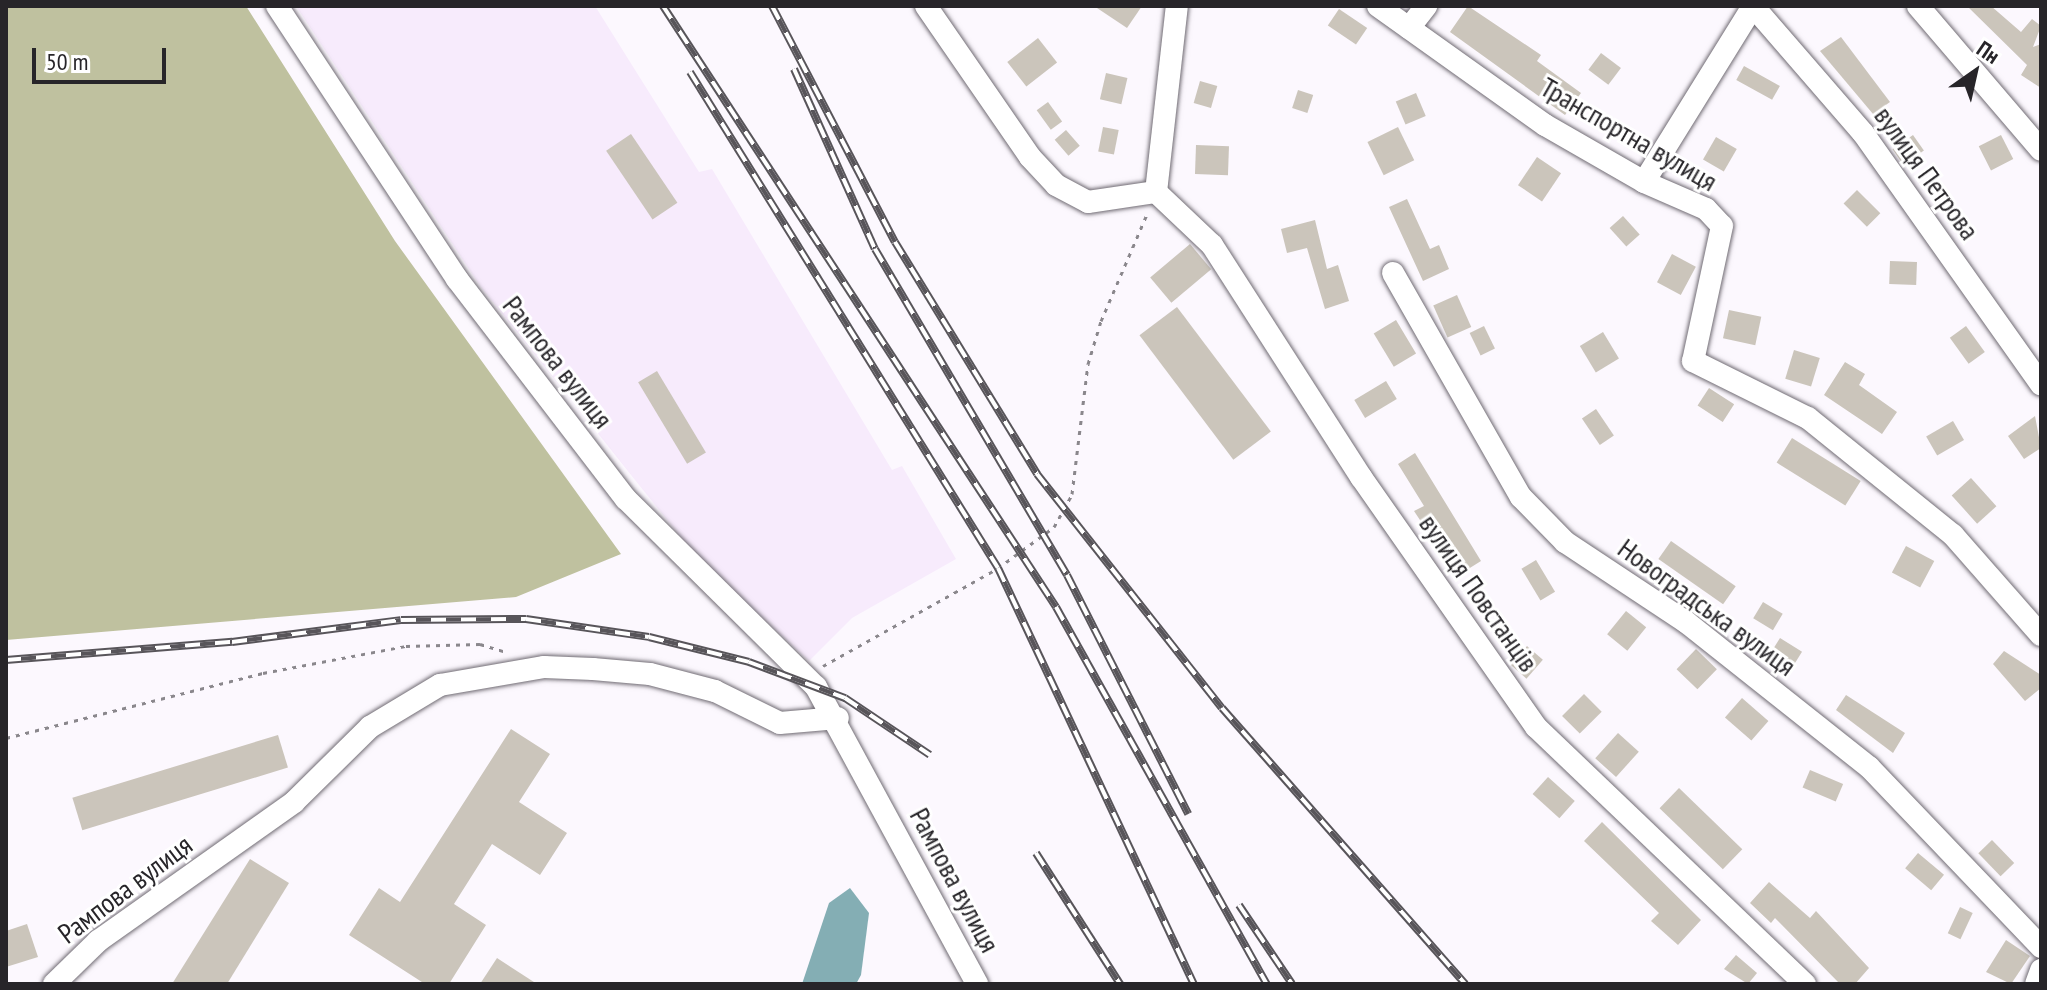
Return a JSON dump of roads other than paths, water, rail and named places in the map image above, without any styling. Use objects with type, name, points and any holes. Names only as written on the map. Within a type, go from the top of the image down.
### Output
[{"type":"street","name":"Рампова вулиця","points":[[277,6],[457,279],[626,499],[816,687],[838,718],[977,984]]},
{"type":"street","points":[[926,6],[1030,157],[1056,185],[1088,202],[1156,192],[1177,6]]},
{"type":"street","name":"Транспортна вулиця","points":[[1378,6],[1545,125],[1644,182],[1706,209],[1722,226],[1693,361],[1820,428],[1953,535],[2041,635]]},
{"type":"street","points":[[1409,28],[1426,6]]},
{"type":"street","points":[[1644,182],[1753,6]]},
{"type":"street","name":"вулиця Петрова","points":[[1753,6],[1863,133],[2041,384]]},
{"type":"street","points":[[1918,6],[2041,150]]},
{"type":"street","name":"вулиця Повстанців","points":[[1156,192],[1212,245],[1361,477],[1536,727],[1805,984]]},
{"type":"street","name":"Новоградська вулиця","points":[[1393,273],[1521,497],[1565,542],[1686,622],[1869,767],[2041,947]]},
{"type":"street","name":"Рампова вулиця","points":[[54,984],[98,941],[294,802],[400,704],[440,685],[544,667],[650,674],[715,691],[780,723],[838,718]]},
{"type":"street","points":[[2036,984],[2041,970]]},
{"type":"water","points":[[850,888],[869,913],[861,975],[856,984],[802,984],[829,903]]},
{"type":"railway","points":[[663,6],[1056,607],[1267,984]]},
{"type":"railway","points":[[772,6],[895,242],[1037,474],[1222,708],[1465,984]]},
{"type":"railway","points":[[794,69],[875,249],[1067,575],[1188,814]]},
{"type":"railway","points":[[690,72],[998,568],[1194,984]]},
{"type":"railway","points":[[6,660],[232,642],[401,620],[526,619],[649,637],[749,662],[845,698],[930,755]]},
{"type":"railway","points":[[1036,853],[1120,984]]},
{"type":"railway","points":[[1239,905],[1292,984]]}]
